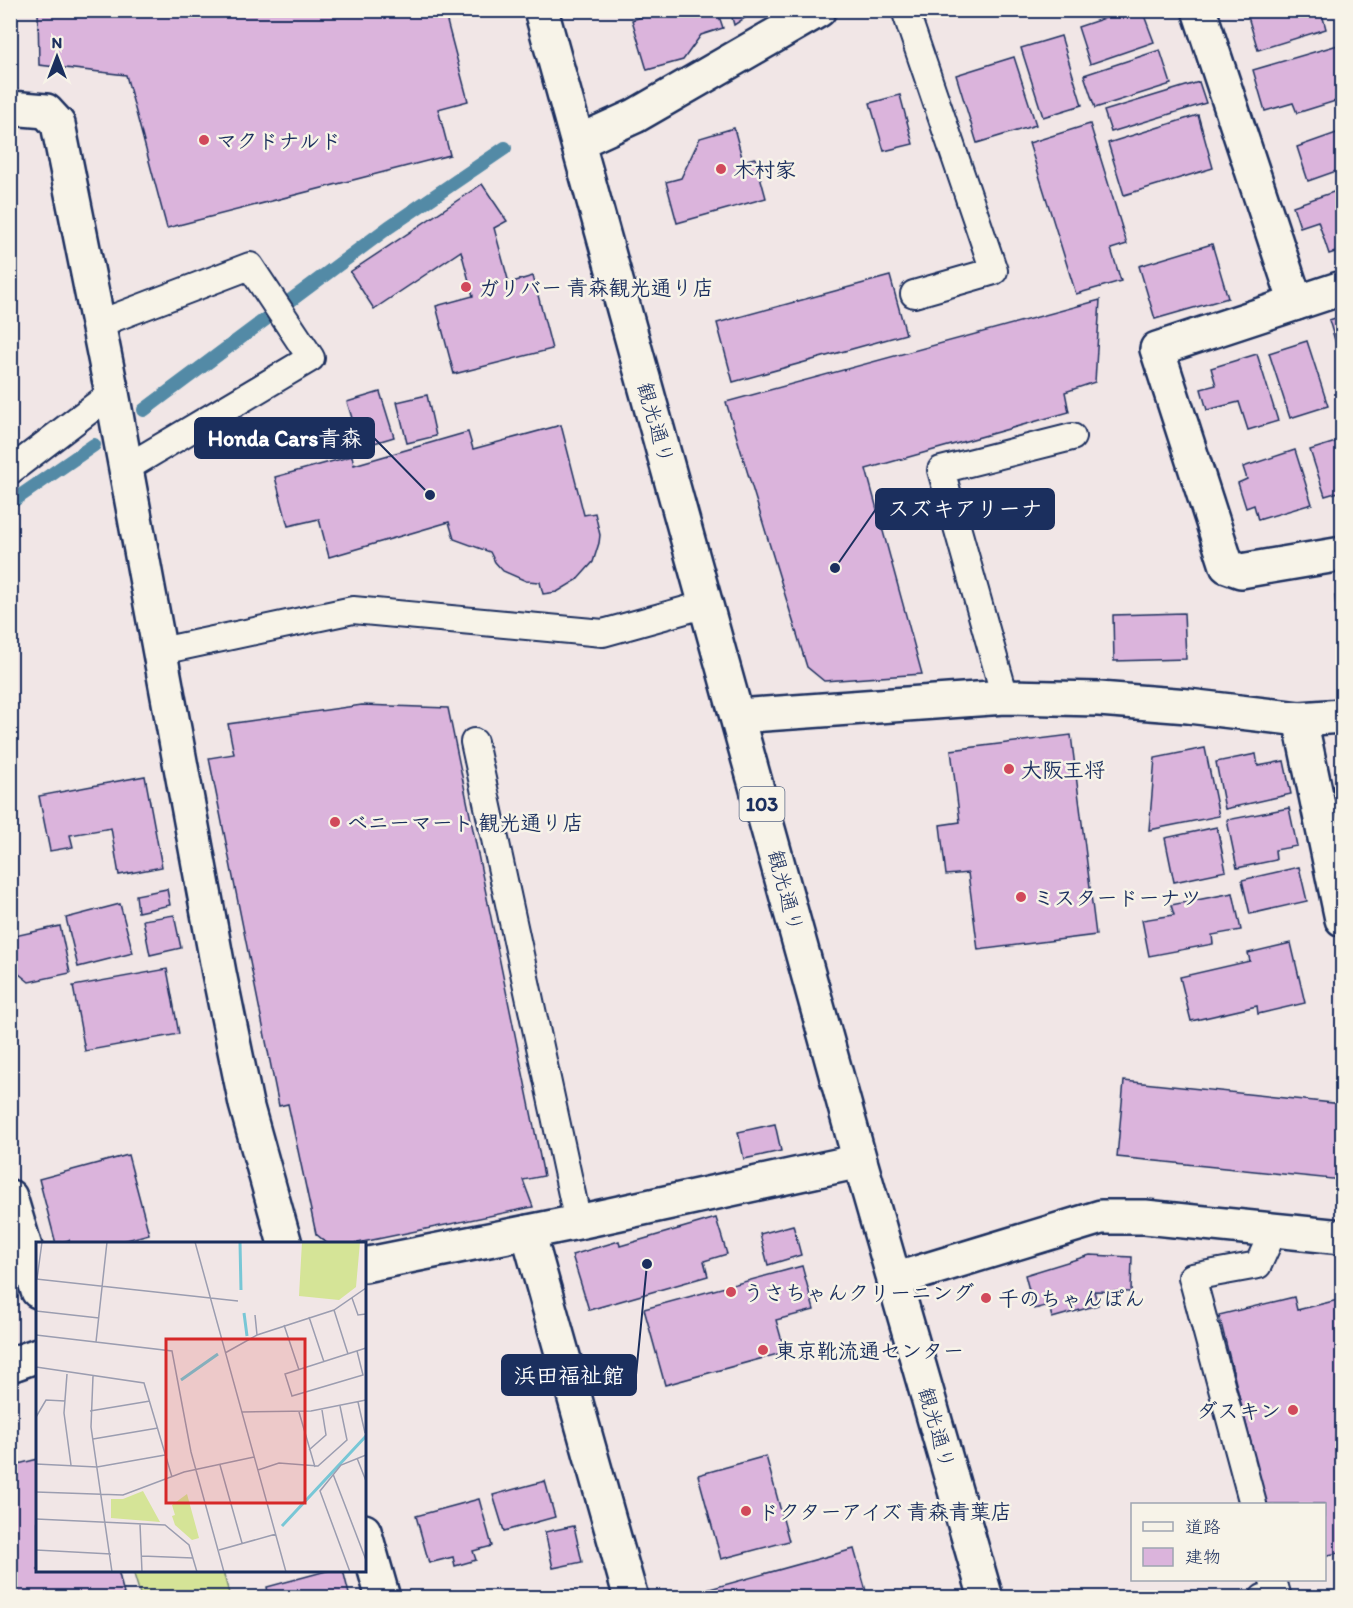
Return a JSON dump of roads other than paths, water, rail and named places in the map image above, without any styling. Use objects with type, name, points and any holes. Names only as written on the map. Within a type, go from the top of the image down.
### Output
[{"type":"main road","name":"観光通り","points":[[541,10],[860,1161],[987,1598]]},
{"type":"main road","points":[[578,142],[635,116],[819,10]]},
{"type":"main road","points":[[1199,10],[1296,303]]},
{"type":"main road","points":[[10,108],[46,111],[58,124],[161,651],[219,973],[246,1104],[284,1242]]},
{"type":"main road","points":[[1342,288],[1157,349],[1227,566],[1241,571],[1342,554]]},
{"type":"main road","points":[[738,717],[1005,697],[1099,699],[1188,706],[1300,719],[1342,717]]},
{"type":"main road","points":[[1300,719],[1342,919]]},
{"type":"main road","points":[[366,1265],[578,1222],[860,1161]]},
{"type":"main road","points":[[10,1197],[36,1284]]},
{"type":"main road","points":[[894,1280],[1101,1217],[1145,1217],[1342,1237]]},
{"type":"main road","points":[[528,1232],[631,1598]]},
{"type":"main road","points":[[10,1365],[36,1355]]},
{"type":"main road","points":[[366,1538],[383,1598]]},
{"type":"lane","points":[[905,10],[994,272],[914,294]]},
{"type":"lane","points":[[98,324],[250,266],[311,358],[126,468]]},
{"type":"lane","points":[[10,471],[112,393]]},
{"type":"lane","points":[[1005,697],[941,470],[1072,437]]},
{"type":"lane","points":[[161,651],[353,610],[603,633],[707,604]]},
{"type":"lane","points":[[474,742],[578,1222]]},
{"type":"lane","points":[[1253,1503],[1192,1277],[1258,1265],[1274,1230]]},
{"type":"lane","points":[[1263,1598],[1277,1594],[1273,1581]]},
{"type":"waterway","points":[[144,410],[389,227],[505,148]]},
{"type":"waterway","points":[[10,503],[94,445]]},
{"type":"place","name":"マクドナルド","points":[[204,140]]},
{"type":"place","name":"木村家","points":[[721,169]]},
{"type":"place","name":"ガリバー 青森観光通り店","points":[[466,287]]},
{"type":"place","name":"Honda Cars青森","points":[[430,495]]},
{"type":"place","name":"スズキアリーナ","points":[[835,568]]},
{"type":"place","name":"大阪王将","points":[[1009,769]]},
{"type":"place","name":"ベニーマート 観光通り店","points":[[335,822]]},
{"type":"place","name":"ミスタードーナツ","points":[[1021,897]]},
{"type":"place","name":"浜田福祉館","points":[[647,1264]]},
{"type":"place","name":"うさちゃんクリーニング","points":[[731,1292]]},
{"type":"place","name":"千のちゃんぽん","points":[[986,1298]]},
{"type":"place","name":"東京靴流通センター","points":[[763,1350]]},
{"type":"place","name":"ダスキン","points":[[1293,1410]]},
{"type":"place","name":"ドクターアイズ 青森青葉店","points":[[746,1511]]}]
